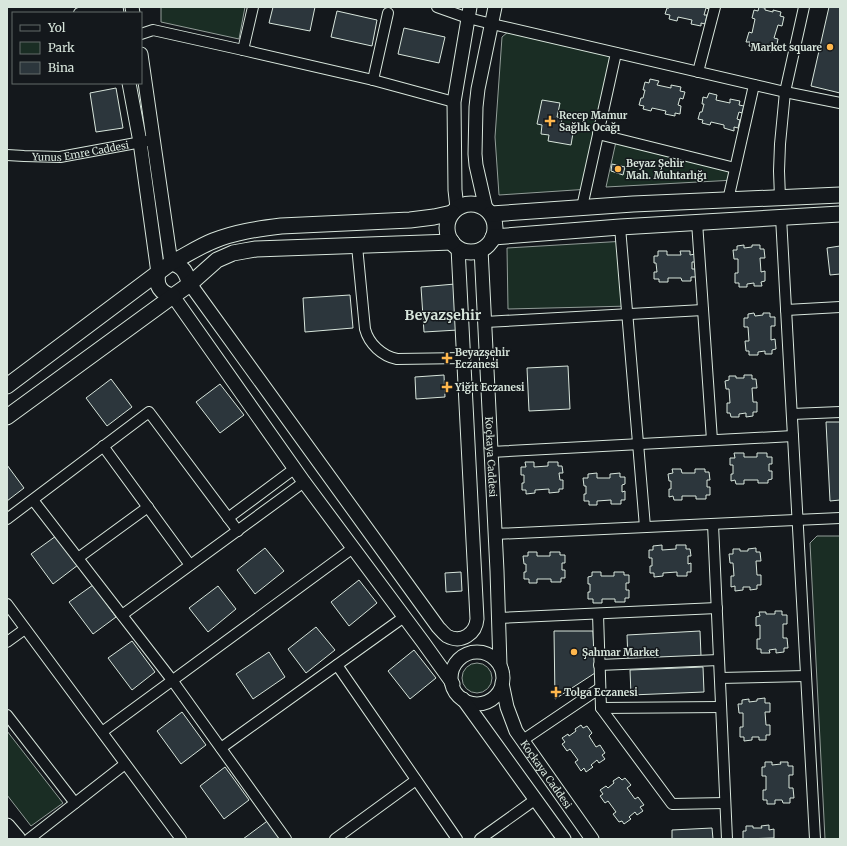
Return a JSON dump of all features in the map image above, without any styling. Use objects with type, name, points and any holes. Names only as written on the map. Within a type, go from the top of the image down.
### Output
[{"type":"highway","points":[[488,212],[840,195]]},
{"type":"highway","points":[[7,386],[171,263],[213,241],[250,230],[280,226],[410,220],[434,217],[455,211],[464,205],[472,204],[479,205],[488,212],[494,221],[495,229],[493,237],[488,244],[482,249],[474,252],[465,251],[455,245],[448,235],[447,227],[448,220],[455,211]]},
{"type":"highway","points":[[493,237],[620,227],[840,214]]},
{"type":"highway","points":[[7,417],[190,284],[217,260],[233,253],[256,249],[455,245]]},
{"type":"highway","points":[[171,263],[181,267],[190,284]]},
{"type":"highway","points":[[158,273],[157,284],[160,289],[168,295],[173,296]]},
{"type":"highway","points":[[7,826],[18,839]]},
{"type":"main road","points":[[488,212],[476,165],[476,107],[478,89],[496,7]]},
{"type":"main road","points":[[455,211],[454,102],[469,12]]},
{"type":"main road","points":[[142,61],[171,263]]},
{"type":"main road","points":[[129,84],[140,142],[158,273]]},
{"type":"main road","points":[[454,102],[476,107]]},
{"type":"main road","points":[[190,284],[438,627],[445,635],[454,639],[464,638],[468,636],[475,628],[477,619],[464,358],[455,245]]},
{"type":"main road","name":"Koçkaya Caddesi","points":[[482,249],[500,665]]},
{"type":"main road","points":[[173,296],[304,482],[453,684]]},
{"type":"main road","points":[[468,636],[470,653]]},
{"type":"main road","points":[[470,653],[486,653],[492,656],[500,665],[502,671],[502,683],[500,689],[493,699],[487,702],[469,702],[458,695],[455,690],[452,678],[454,666],[462,657],[470,653]]},
{"type":"main road","name":"Koçkaya Caddesi","points":[[502,683],[504,695],[516,731],[592,839]]},
{"type":"main road","points":[[463,699],[564,839]]},
{"type":"street","points":[[85,12],[116,7]]},
{"type":"street","points":[[244,50],[253,7]]},
{"type":"street","points":[[437,7],[469,12],[492,24],[754,85],[840,103]]},
{"type":"street","points":[[698,72],[715,7]]},
{"type":"street","points":[[780,198],[780,144],[785,92],[804,7]]},
{"type":"street","points":[[373,80],[388,13]]},
{"type":"street","points":[[142,34],[153,30],[373,80],[454,102]]},
{"type":"street","points":[[582,207],[616,53]]},
{"type":"street","points":[[728,200],[754,85]]},
{"type":"street","points":[[598,134],[735,168]]},
{"type":"street","name":"Yunus Emre Caddesi","points":[[7,155],[60,157],[140,142],[153,141]]},
{"type":"street","points":[[781,217],[815,839]]},
{"type":"street","points":[[697,222],[712,440]]},
{"type":"street","points":[[620,227],[645,527]]},
{"type":"street","points":[[357,246],[365,329],[373,345],[390,357],[397,359],[464,358]]},
{"type":"street","points":[[786,310],[840,307]]},
{"type":"street","points":[[485,322],[703,310]]},
{"type":"street","points":[[7,519],[148,412],[238,531]]},
{"type":"street","points":[[792,414],[840,412]]},
{"type":"street","points":[[491,452],[793,436]]},
{"type":"street","points":[[103,446],[190,565]]},
{"type":"street","points":[[228,518],[294,468]]},
{"type":"street","points":[[122,615],[304,482]]},
{"type":"street","points":[[32,500],[172,680],[286,839]]},
{"type":"street","points":[[78,558],[148,507]]},
{"type":"street","points":[[495,534],[840,518]]},
{"type":"street","points":[[713,524],[727,839]]},
{"type":"street","points":[[102,732],[353,548]]},
{"type":"street","points":[[7,604],[181,839]]},
{"type":"street","points":[[499,618],[717,608]]},
{"type":"street","points":[[598,614],[601,708],[672,804],[725,803]]},
{"type":"street","points":[[221,748],[404,617]]},
{"type":"street","points":[[7,642],[26,629]]},
{"type":"street","points":[[599,665],[719,660]]},
{"type":"street","points":[[337,665],[457,839]]},
{"type":"street","points":[[720,678],[806,676]]},
{"type":"street","points":[[523,740],[600,688]]},
{"type":"street","points":[[601,708],[721,707]]},
{"type":"street","points":[[7,715],[75,803]]},
{"type":"street","points":[[28,839],[125,764]]},
{"type":"street","points":[[335,839],[416,780]]},
{"type":"street","points":[[480,839],[536,799]]},
{"type":"green space","points":[[161,7],[245,7],[239,39],[161,22]]},
{"type":"green space","points":[[509,31],[619,58],[590,189],[499,195],[495,137],[502,37]]},
{"type":"green space","points":[[617,137],[739,166],[735,180],[606,187]]},
{"type":"green space","points":[[626,241],[630,306],[508,309],[507,248]]},
{"type":"green space","points":[[817,536],[840,536],[840,839],[825,839],[810,543]]},
{"type":"green space","points":[[477,663],[488,667],[492,678],[488,689],[477,693],[466,689],[462,678],[466,667]]},
{"type":"green space","points":[[7,731],[63,803],[31,826],[7,795]]},
{"type":"building","points":[[273,7],[315,7],[310,31],[269,23]]},
{"type":"building","points":[[709,7],[709,9],[706,8],[704,15],[707,15],[705,24],[701,23],[701,26],[691,24],[692,20],[678,17],[677,21],[669,19],[670,15],[665,14],[667,8]]},
{"type":"building","points":[[759,7],[773,12],[773,10],[781,12],[780,16],[784,17],[782,26],[778,25],[774,38],[778,39],[776,49],[772,48],[771,52],[764,50],[765,47],[758,46],[757,48],[749,46],[750,42],[746,42],[749,32],[752,33],[755,19],[752,18],[754,10],[758,11]]},
{"type":"building","name":"Market square","points":[[829,7],[840,7],[840,93],[811,86]]},
{"type":"building","points":[[337,11],[377,20],[372,46],[331,37]]},
{"type":"building","points":[[404,28],[445,37],[439,63],[398,54]]},
{"type":"building","points":[[650,79],[659,81],[657,85],[671,88],[671,85],[681,87],[680,91],[685,92],[683,99],[680,98],[678,105],[681,106],[680,114],[675,113],[675,116],[665,114],[666,111],[652,108],[651,111],[643,109],[644,106],[639,105],[641,98],[643,98],[645,82],[649,83]]},
{"type":"building","points":[[116,88],[123,128],[96,132],[90,93]]},
{"type":"building","points":[[709,93],[717,95],[716,100],[730,103],[730,99],[740,101],[739,105],[744,106],[742,113],[739,112],[737,119],[740,120],[738,128],[734,127],[734,131],[724,128],[724,125],[711,122],[710,125],[702,123],[703,120],[698,119],[704,104],[702,104],[703,97],[707,98]]},
{"type":"building","name":"Recep Mamur Sağlık Ocağı","points":[[542,100],[560,103],[557,117],[562,118],[561,125],[574,127],[571,145],[548,141],[549,135],[541,134],[542,125],[537,124]]},
{"type":"building","name":"Beyaz Şehir Mah. Muhtarlığı","points":[[612,164],[625,167],[623,175],[611,171]]},
{"type":"building","points":[[744,245],[744,248],[752,247],[752,245],[760,245],[760,249],[764,249],[765,258],[760,258],[761,272],[765,271],[765,281],[761,282],[762,286],[754,286],[754,283],[747,284],[747,287],[739,287],[739,283],[735,283],[735,273],[738,273],[738,259],[734,259],[733,250],[737,250],[737,246]]},
{"type":"building","points":[[840,246],[840,274],[830,275],[827,248]]},
{"type":"building","points":[[658,251],[667,251],[667,255],[681,255],[680,251],[690,251],[690,255],[695,254],[695,262],[692,262],[692,269],[695,269],[696,277],[691,277],[691,281],[682,281],[681,278],[668,278],[668,282],[659,282],[659,279],[654,279],[654,272],[657,272],[656,263],[654,263],[654,256],[658,256]]},
{"type":"building","points":[[455,284],[458,330],[424,332],[421,287]]},
{"type":"building","points":[[350,295],[353,328],[305,332],[303,298]]},
{"type":"building","points":[[754,313],[755,316],[763,315],[763,313],[770,313],[770,317],[775,317],[775,326],[771,326],[771,340],[775,339],[776,349],[772,350],[772,354],[765,354],[765,351],[758,352],[758,355],[749,355],[749,351],[746,351],[745,341],[749,341],[748,327],[744,327],[744,318],[748,318],[748,314]]},
{"type":"building","points":[[568,366],[570,409],[529,411],[527,368]]},
{"type":"building","points":[[444,375],[445,397],[416,399],[415,377]]},
{"type":"building","points":[[744,375],[752,375],[752,379],[756,379],[757,388],[752,388],[753,402],[757,402],[757,412],[753,412],[753,416],[746,417],[746,413],[739,414],[739,417],[731,417],[730,413],[727,413],[727,403],[730,403],[729,389],[726,389],[725,381],[729,380],[729,376],[744,378]]},
{"type":"building","points":[[111,379],[132,407],[107,426],[86,398]]},
{"type":"building","points":[[220,384],[244,415],[220,433],[196,402]]},
{"type":"building","points":[[826,422],[840,422],[840,500],[830,501]]},
{"type":"building","points":[[734,453],[744,453],[744,457],[757,457],[757,453],[767,453],[767,457],[772,457],[772,464],[769,464],[769,471],[772,471],[772,479],[768,480],[768,483],[758,483],[758,480],[744,480],[744,484],[736,484],[735,480],[731,481],[733,465],[730,465],[730,458],[735,458]]},
{"type":"building","points":[[525,462],[534,462],[534,467],[548,466],[548,462],[558,462],[558,466],[562,466],[563,473],[559,473],[560,480],[563,480],[563,489],[559,489],[559,492],[549,493],[549,489],[535,490],[535,493],[526,494],[526,490],[522,490],[524,475],[521,475],[521,467],[526,467]]},
{"type":"building","points":[[7,465],[24,488],[7,501]]},
{"type":"building","points":[[672,469],[681,469],[682,473],[695,473],[695,469],[705,469],[705,472],[709,472],[710,480],[707,480],[707,487],[710,487],[710,495],[706,495],[706,499],[696,499],[696,496],[682,496],[682,500],[674,500],[673,496],[669,497],[671,481],[669,481],[668,474],[673,473]]},
{"type":"building","points":[[597,473],[597,478],[610,478],[610,474],[620,473],[620,477],[625,477],[625,484],[622,485],[622,492],[625,491],[625,500],[621,500],[621,504],[611,504],[611,500],[597,501],[597,505],[589,505],[589,501],[584,501],[586,486],[584,486],[583,478],[588,478],[588,474]]},
{"type":"building","points":[[56,536],[78,565],[53,584],[31,554]]},
{"type":"building","points":[[662,545],[662,550],[676,549],[676,545],[686,545],[686,549],[690,549],[691,556],[688,556],[688,564],[691,563],[691,572],[687,572],[687,576],[677,576],[677,572],[663,573],[663,576],[654,577],[654,573],[650,573],[652,558],[649,558],[649,550],[653,550],[653,546]]},
{"type":"building","points":[[265,548],[284,571],[255,594],[237,570]]},
{"type":"building","points":[[756,548],[756,552],[760,552],[761,561],[756,561],[757,575],[761,575],[761,585],[757,585],[757,589],[750,590],[750,587],[743,587],[743,590],[735,591],[735,586],[731,587],[731,576],[734,576],[733,563],[730,563],[729,554],[733,554],[733,549],[748,551],[748,549]]},
{"type":"building","points":[[528,552],[537,552],[537,556],[550,556],[550,552],[560,552],[560,555],[565,555],[565,563],[562,563],[562,570],[565,570],[565,578],[561,578],[561,582],[551,582],[551,579],[537,579],[537,583],[529,583],[529,579],[524,579],[526,564],[524,564],[523,556],[528,556]]},
{"type":"building","points":[[461,572],[462,591],[446,592],[445,573]]},
{"type":"building","points":[[592,572],[601,572],[601,576],[614,576],[614,572],[624,572],[624,575],[629,575],[629,583],[626,583],[626,590],[629,590],[629,598],[625,598],[625,602],[615,602],[615,599],[602,599],[602,603],[593,603],[593,599],[588,599],[590,584],[588,584],[588,577],[592,576]]},
{"type":"building","points":[[359,580],[377,603],[349,626],[331,602]]},
{"type":"building","points":[[93,585],[116,617],[93,634],[69,602]]},
{"type":"building","points":[[218,586],[236,609],[208,632],[189,608]]},
{"type":"building","points":[[775,611],[782,611],[782,615],[787,615],[787,624],[783,624],[783,638],[787,638],[788,648],[784,648],[784,652],[776,653],[776,649],[769,650],[770,653],[761,653],[761,649],[757,649],[757,639],[760,639],[760,625],[756,626],[756,617],[760,616],[759,612],[775,614]]},
{"type":"building","points":[[316,627],[335,650],[306,673],[288,649]]},
{"type":"building","name":"Şahmar Market","points":[[554,631],[593,631],[595,673],[555,699]]},
{"type":"building","points":[[700,631],[701,656],[628,660],[627,635]]},
{"type":"building","points":[[132,641],[155,672],[132,690],[108,658]]},
{"type":"building","points":[[414,650],[436,678],[410,699],[388,671]]},
{"type":"building","points":[[269,652],[285,677],[253,699],[236,674]]},
{"type":"building","points":[[703,667],[704,692],[631,695],[630,670]]},
{"type":"building","points":[[765,698],[765,703],[770,703],[770,712],[765,712],[766,725],[770,725],[770,735],[766,735],[766,740],[759,740],[759,737],[752,737],[752,740],[744,741],[744,737],[740,737],[740,727],[743,727],[743,713],[739,713],[738,704],[742,704],[742,700],[749,699],[749,702]]},
{"type":"building","points":[[182,712],[206,745],[181,764],[157,731]]},
{"type":"building","points":[[581,725],[583,728],[587,726],[592,733],[589,736],[596,747],[600,745],[605,753],[602,755],[605,759],[599,763],[597,760],[591,765],[593,767],[586,772],[584,768],[581,771],[575,762],[578,760],[570,749],[567,751],[562,744],[565,742],[562,738],[568,734],[569,736]]},
{"type":"building","points":[[765,762],[772,762],[772,765],[781,764],[780,762],[788,762],[788,766],[793,766],[793,775],[789,775],[789,788],[793,788],[794,798],[790,798],[790,803],[783,803],[782,800],[775,800],[775,804],[767,804],[767,800],[763,800],[763,790],[766,790],[766,776],[762,776],[762,767],[765,767]]},
{"type":"building","points":[[225,767],[249,800],[224,819],[200,786]]},
{"type":"building","points":[[619,777],[622,780],[625,778],[631,785],[627,788],[635,799],[638,797],[644,805],[640,807],[643,811],[637,815],[635,812],[629,817],[631,819],[624,824],[622,821],[619,822],[613,814],[616,812],[608,801],[605,803],[600,796],[603,794],[600,790],[606,786],[608,788],[614,783],[613,781]]},
{"type":"building","points":[[270,819],[285,839],[243,839]]},
{"type":"building","points":[[769,825],[769,830],[774,829],[774,838],[743,839],[743,831],[746,831],[746,826],[762,828],[761,826]]},
{"type":"building","points":[[712,828],[713,839],[672,839],[672,830]]},
{"type":"place","name":"Market square","points":[[830,47]]},
{"type":"place","name":"Recep Mamur Sağlık Ocağı","points":[[550,121]]},
{"type":"place","name":"Beyaz Şehir Mah. Muhtarlığı","points":[[618,169]]},
{"type":"place","name":"Beyazşehir Eczanesi","points":[[447,358]]},
{"type":"place","name":"Yiğit Eczanesi","points":[[447,387]]},
{"type":"place","name":"Şahmar Market","points":[[574,652]]},
{"type":"place","name":"Tolga Eczanesi","points":[[556,692]]},
{"type":"district","name":"Beyazşehir","points":[[443,315]]}]
